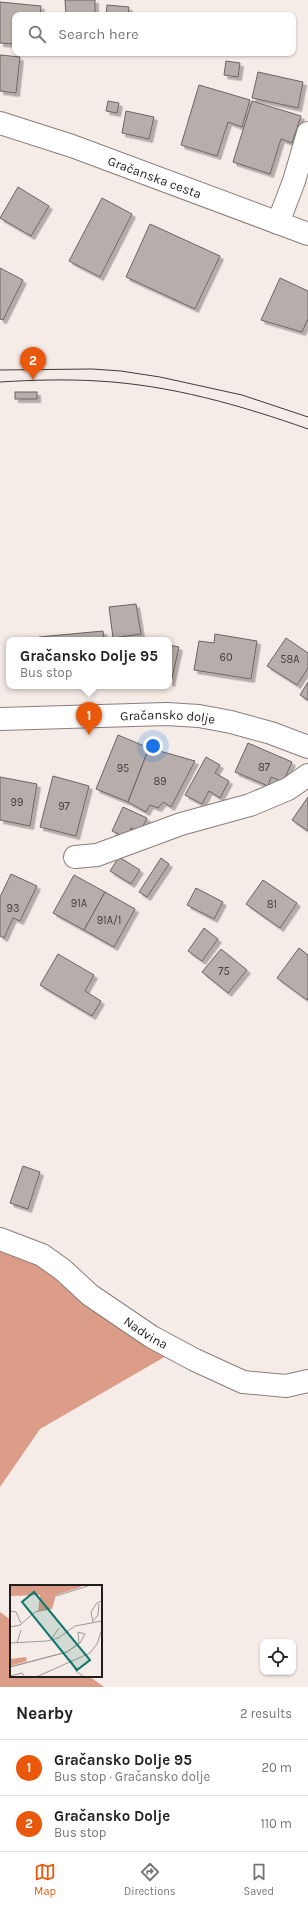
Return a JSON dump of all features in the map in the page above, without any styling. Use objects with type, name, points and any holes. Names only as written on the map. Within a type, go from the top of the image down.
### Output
[{"type":"street","name":"Gračanska cesta","points":[[0,123],[72,146],[308,234]]},
{"type":"street","points":[[278,224],[294,181],[308,133]]},
{"type":"street","name":"Gračansko dolje","points":[[0,719],[167,714],[200,716],[231,722],[271,733],[308,747]]},
{"type":"street","points":[[75,857],[97,855],[181,824],[250,805],[288,789],[308,775]]},
{"type":"street","name":"Nadvina","points":[[0,1240],[42,1256],[63,1270],[90,1295],[152,1337],[243,1382],[286,1386],[308,1381]]},
{"type":"shaded area","points":[[0,1244],[45,1261],[180,1348],[40,1429],[0,1487]]},
{"type":"shaded area","points":[[0,1612],[10,1619],[10,1677],[90,1677],[104,1687],[0,1687]]},
{"type":"building","points":[[65,0],[95,0],[95,12],[66,12]]},
{"type":"building","points":[[0,2],[41,6],[40,12],[12,12],[12,44],[0,43]]},
{"type":"building","points":[[107,5],[129,7],[128,12],[106,12]]},
{"type":"building","points":[[0,55],[20,57],[16,93],[0,91]]},
{"type":"building","points":[[226,61],[240,63],[238,77],[224,75]]},
{"type":"building","points":[[258,72],[303,82],[298,108],[252,98]]},
{"type":"building","points":[[199,85],[250,100],[242,127],[228,122],[217,156],[181,145]]},
{"type":"building","points":[[108,101],[119,103],[117,113],[106,111]]},
{"type":"building","points":[[252,101],[301,116],[292,143],[281,139],[270,174],[233,162]]},
{"type":"building","points":[[126,111],[154,117],[149,139],[122,133]]},
{"type":"building","points":[[18,187],[49,206],[31,236],[0,218]]},
{"type":"building","points":[[102,198],[132,214],[100,277],[69,261]]},
{"type":"building","points":[[150,224],[220,256],[195,309],[126,277]]},
{"type":"building","points":[[0,268],[23,280],[3,320],[0,319]]},
{"type":"building","points":[[280,278],[308,291],[308,319],[302,332],[261,320]]},
{"type":"building","points":[[15,392],[37,392],[37,399],[15,399]]},
{"type":"building","points":[[136,604],[141,634],[113,637],[109,607]]},
{"type":"building","points":[[103,631],[104,637],[39,637]]},
{"type":"building","points":[[215,634],[257,641],[251,679],[194,670],[199,641],[214,643]]},
{"type":"building","points":[[286,638],[308,653],[308,668],[297,685],[267,666]]},
{"type":"building","points":[[172,646],[179,647],[172,678]]},
{"type":"building","points":[[308,682],[308,700],[300,695]]},
{"type":"building","points":[[118,735],[149,748],[128,802],[96,789]]},
{"type":"building","points":[[248,743],[292,762],[283,782],[271,777],[268,786],[235,772]]},
{"type":"building","points":[[149,748],[195,761],[171,807],[163,802],[158,808],[150,805],[146,812],[128,802]]},
{"type":"building","points":[[206,757],[220,765],[215,773],[229,781],[220,798],[209,791],[202,804],[185,795]]},
{"type":"building","points":[[53,776],[89,786],[76,836],[40,827]]},
{"type":"building","points":[[0,777],[37,784],[30,826],[0,820]]},
{"type":"building","points":[[308,797],[308,831],[292,820]]},
{"type":"building","points":[[123,807],[147,818],[140,832],[131,828],[127,838],[112,831]]},
{"type":"building","points":[[119,857],[140,870],[131,884],[110,871]]},
{"type":"building","points":[[161,858],[169,864],[147,897],[139,892]]},
{"type":"building","points":[[11,874],[37,886],[20,921],[13,918],[4,938],[0,936],[0,897]]},
{"type":"building","points":[[74,875],[105,892],[84,930],[53,913]]},
{"type":"building","points":[[263,880],[297,903],[280,928],[246,904]]},
{"type":"building","points":[[196,888],[223,902],[214,919],[187,905]]},
{"type":"building","points":[[105,892],[135,909],[114,947],[84,930]]},
{"type":"building","points":[[204,928],[218,939],[202,961],[188,951]]},
{"type":"building","points":[[299,948],[308,955],[307,1000],[277,978]]},
{"type":"building","points":[[221,949],[247,970],[228,993],[202,972]]},
{"type":"building","points":[[58,954],[94,975],[85,991],[101,1001],[92,1016],[40,985]]},
{"type":"building","points":[[23,1166],[40,1172],[28,1209],[10,1203]]},
{"type":"tram line","points":[[0,370],[92,369],[121,371],[160,377],[242,395],[308,417]]},
{"type":"tram line","points":[[0,382],[86,380],[152,387],[231,404],[308,429]]},
{"type":"place","name":"Gračansko Dolje","points":[[33,380]]},
{"type":"place","name":"Gračansko Dolje 95","points":[[89,735]]}]
